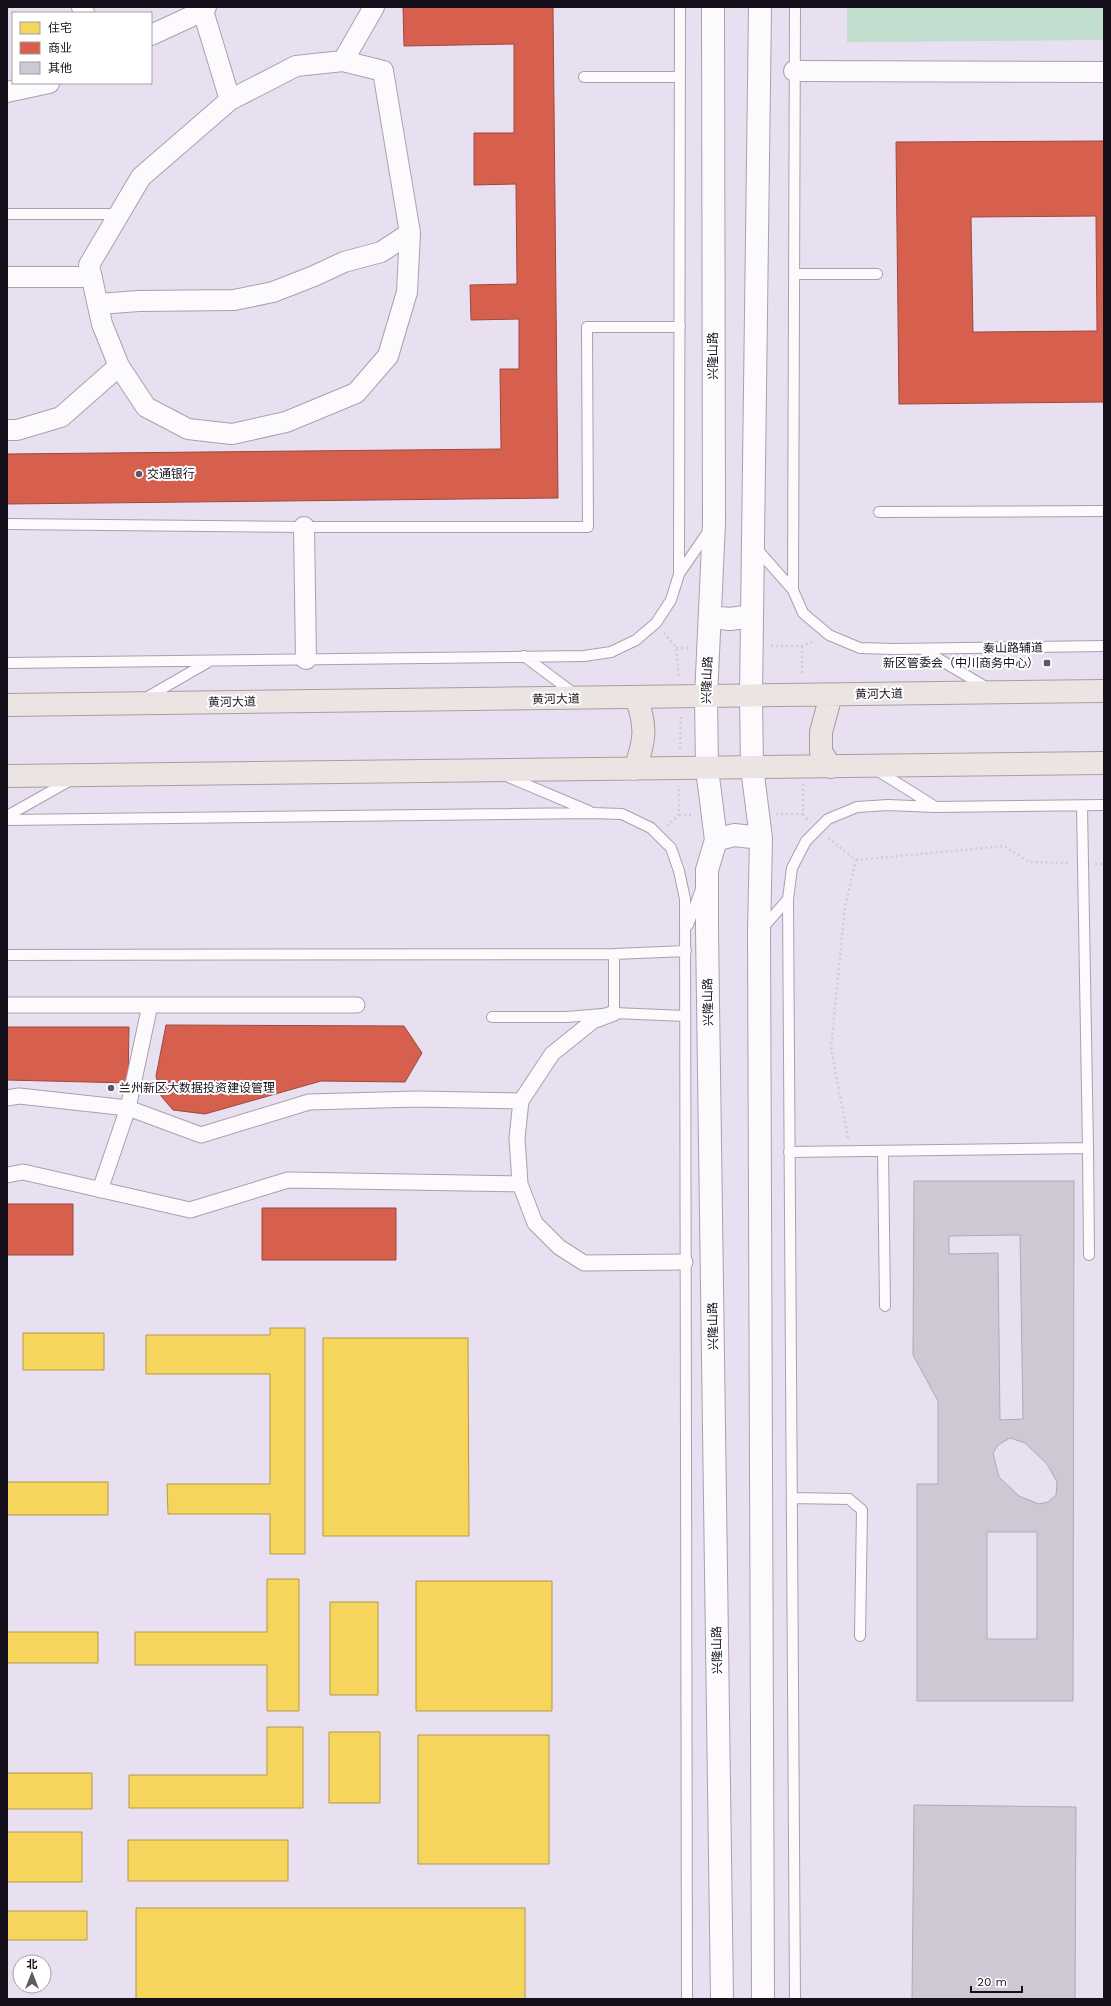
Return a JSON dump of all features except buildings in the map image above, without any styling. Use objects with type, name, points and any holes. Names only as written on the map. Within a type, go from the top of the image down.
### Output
[{"type":"main road","name":"黄河大道","points":[[7,705],[831,694],[1104,692]]},
{"type":"main road","points":[[831,694],[821,732],[821,752],[831,767]]},
{"type":"main road","points":[[635,769],[644,745],[644,717],[636,697]]},
{"type":"main road","points":[[7,776],[1104,763]]},
{"type":"street","points":[[343,61],[374,7]]},
{"type":"street","name":"兴隆山路","points":[[713,7],[714,523],[706,696],[707,768],[716,840],[707,870],[722,1999]]},
{"type":"street","points":[[760,7],[752,616],[752,768],[761,838],[759,933],[763,1999]]},
{"type":"street","points":[[152,35],[205,9],[230,100]]},
{"type":"street","points":[[343,61],[383,71],[410,233],[407,292],[388,356],[356,392],[286,422],[232,434],[188,429],[146,407],[119,366],[102,324],[89,265],[141,176],[230,100],[296,66],[343,61]]},
{"type":"street","points":[[794,71],[1104,72]]},
{"type":"street","points":[[7,92],[44,84]]},
{"type":"street","points":[[98,304],[139,301],[234,300],[273,292],[314,276],[344,262],[381,252],[410,233]]},
{"type":"street","points":[[7,277],[92,277]]},
{"type":"street","points":[[7,430],[17,430],[61,417],[119,366]]},
{"type":"street","points":[[304,527],[306,659]]},
{"type":"street","points":[[710,617],[730,619],[752,616]]},
{"type":"street","points":[[716,840],[734,835],[761,838]]},
{"type":"street","points":[[7,1005],[357,1005]]},
{"type":"street","points":[[100,1190],[128,1108],[150,1005]]},
{"type":"street","points":[[614,1013],[593,1021],[552,1054],[521,1101],[517,1138],[520,1184],[535,1223],[559,1247],[584,1263],[685,1262]]},
{"type":"street","points":[[7,1098],[19,1096],[128,1108],[201,1135],[308,1102],[417,1099],[521,1101]]},
{"type":"street","points":[[7,1175],[23,1172],[190,1210],[288,1180],[520,1184]]},
{"type":"lane","points":[[7,662],[584,656],[611,652],[636,640],[656,622],[671,600],[679,574],[680,7]]},
{"type":"lane","points":[[793,590],[795,7]]},
{"type":"lane","points":[[584,78],[680,78]]},
{"type":"lane","points":[[7,214],[120,214]]},
{"type":"lane","points":[[794,274],[877,274]]},
{"type":"lane","points":[[7,524],[304,527],[588,527],[587,326],[680,326]]},
{"type":"lane","points":[[879,512],[1104,511]]},
{"type":"lane","points":[[679,574],[714,523]]},
{"type":"lane","points":[[753,544],[793,590]]},
{"type":"lane","name":"秦山路辅道","points":[[793,590],[803,613],[829,635],[860,648],[922,649],[1104,646]]},
{"type":"lane","points":[[922,649],[996,693]]},
{"type":"lane","points":[[524,656],[581,698]]},
{"type":"lane","points":[[136,704],[212,660]]},
{"type":"lane","points":[[870,766],[935,807]]},
{"type":"lane","points":[[495,771],[593,813]]},
{"type":"lane","points":[[7,816],[80,775]]},
{"type":"lane","points":[[795,1999],[788,899],[792,868],[806,841],[817,830],[828,820],[857,807],[888,805],[935,807],[1104,805]]},
{"type":"lane","points":[[1082,806],[1089,1255]]},
{"type":"lane","points":[[7,820],[593,813],[622,814],[651,828],[671,848],[679,871],[685,899],[686,932],[685,1262],[687,1999]]},
{"type":"lane","points":[[686,932],[707,870]]},
{"type":"lane","points":[[759,933],[788,899]]},
{"type":"lane","points":[[7,955],[614,954],[686,951]]},
{"type":"lane","points":[[614,954],[614,1013]]},
{"type":"lane","points":[[492,1017],[567,1017],[614,1013],[685,1016]]},
{"type":"lane","points":[[789,1152],[1088,1148]]},
{"type":"lane","points":[[883,1150],[884,1306]]},
{"type":"lane","points":[[792,1498],[849,1499],[862,1510],[860,1636]]},
{"type":"path","points":[[656,622],[676,648],[681,697],[679,815],[658,835]]},
{"type":"path","points":[[817,830],[856,860],[1004,846],[1029,862],[1104,864]]},
{"type":"path","points":[[850,1151],[831,1048],[845,907],[856,860]]},
{"type":"green space","points":[[847,7],[1104,7],[1104,40],[847,42]]},
{"type":"place","name":"交通银行","points":[[139,474]]},
{"type":"place","name":"新区管委会（中川商务中心）","points":[[1047,663]]},
{"type":"place","name":"兰州新区大数据投资建设管理","points":[[111,1088]]}]
